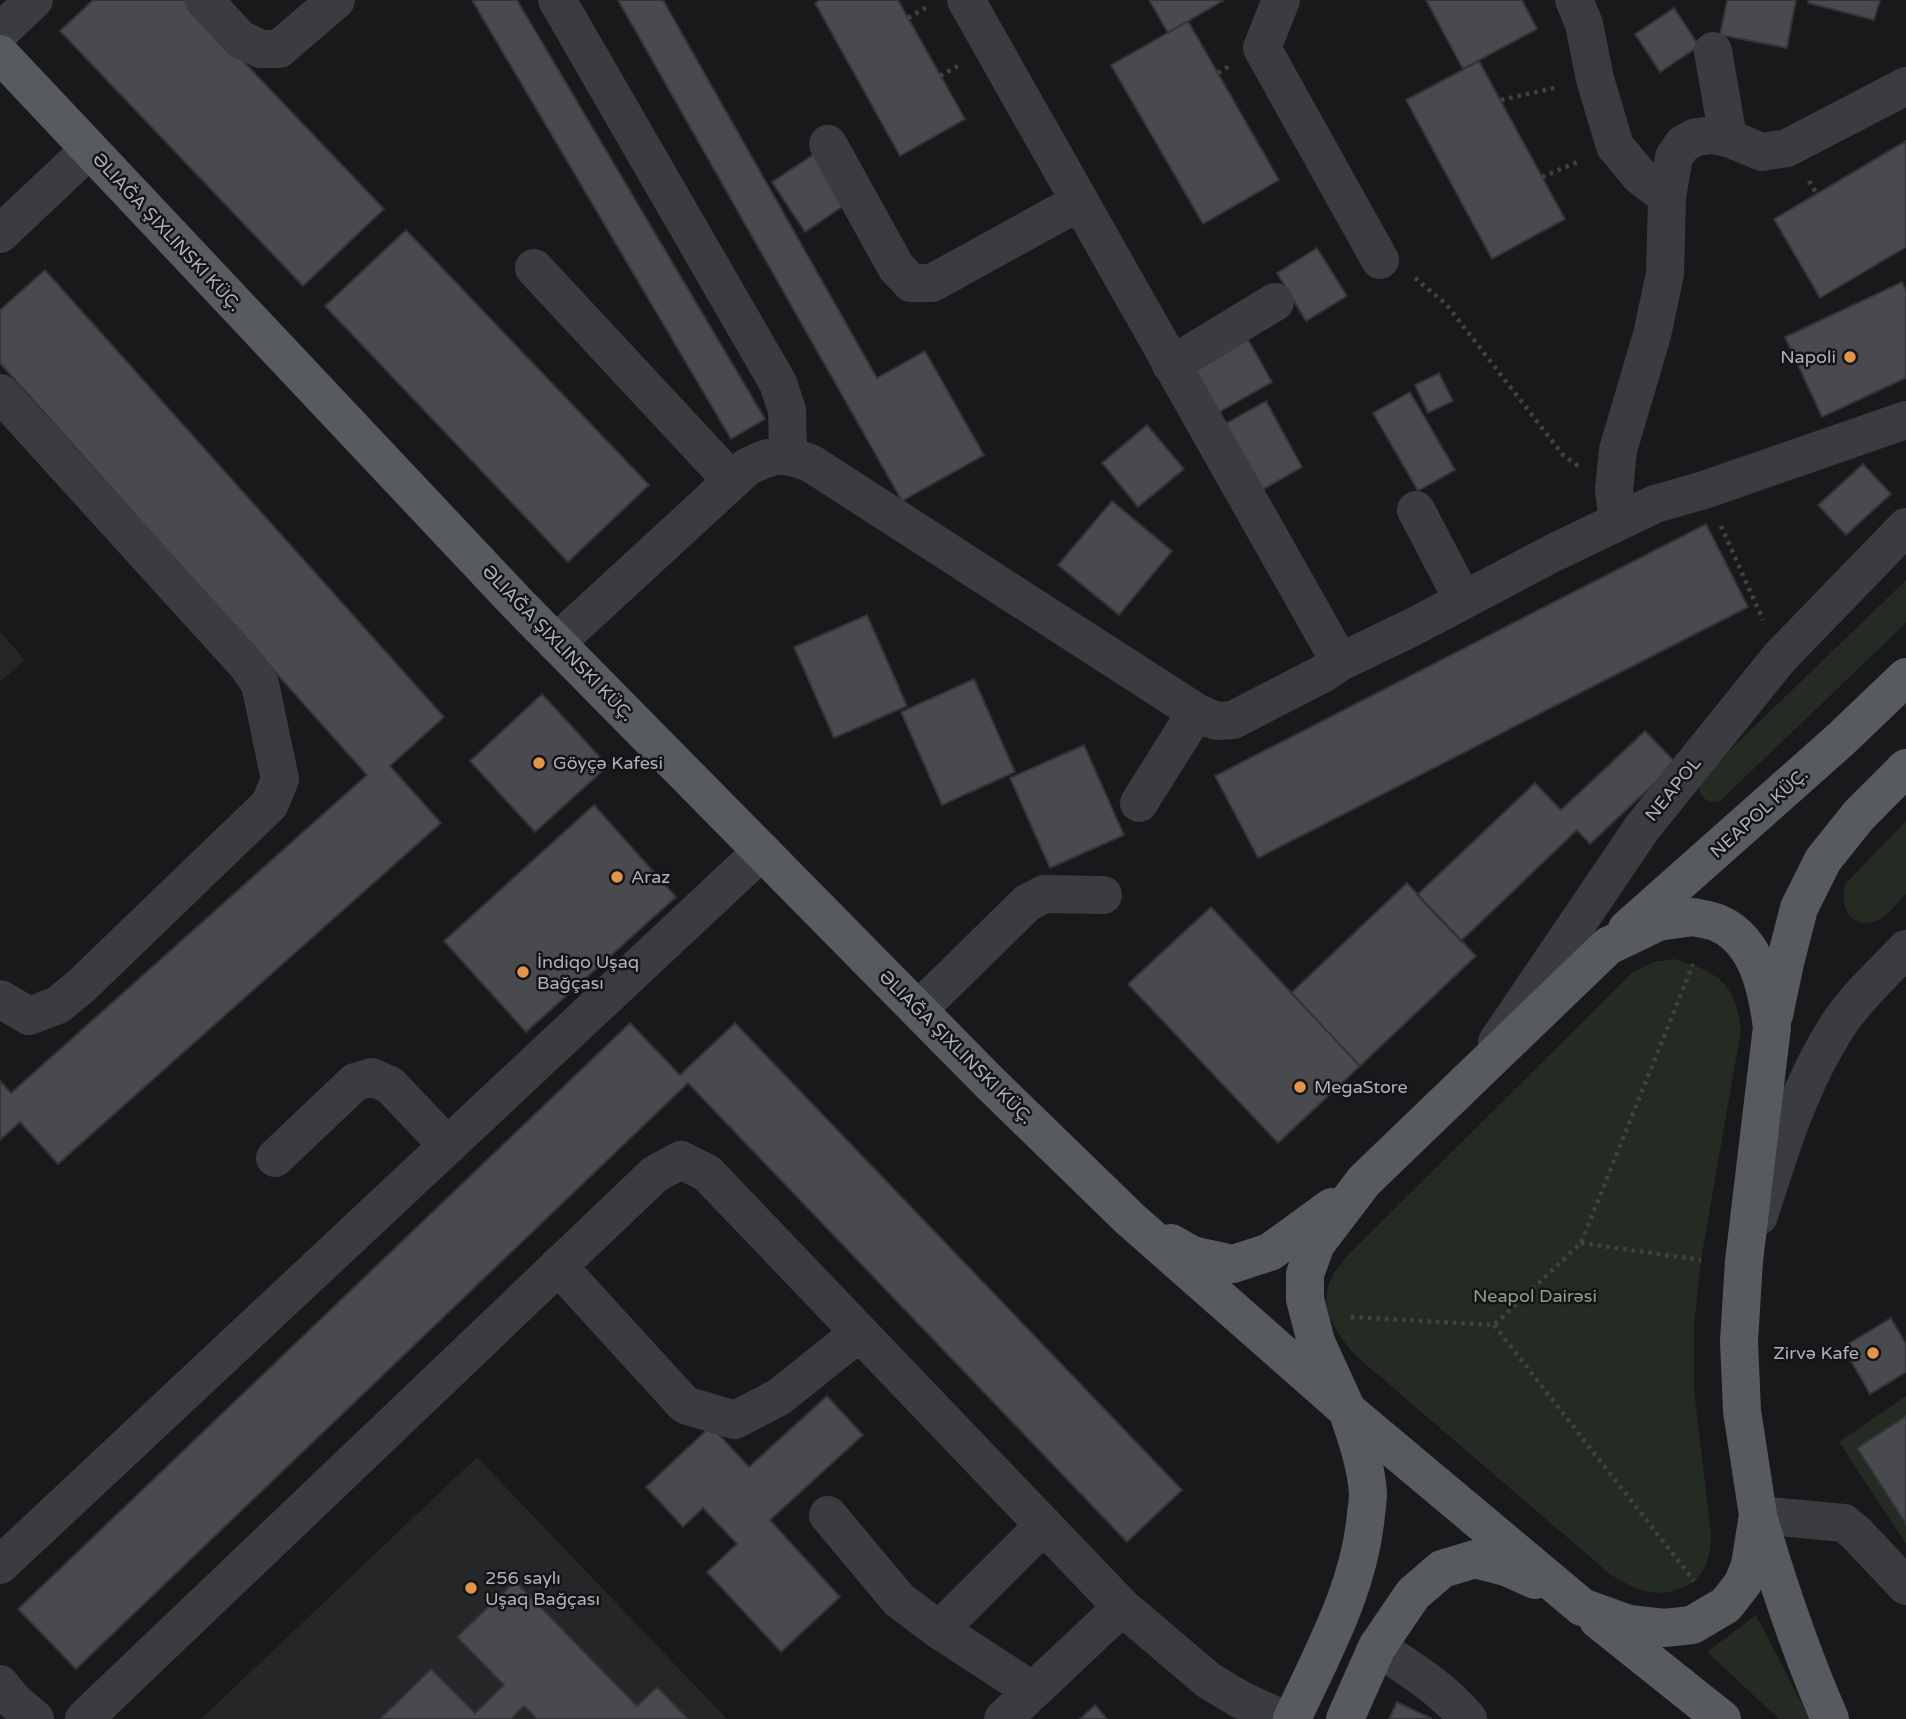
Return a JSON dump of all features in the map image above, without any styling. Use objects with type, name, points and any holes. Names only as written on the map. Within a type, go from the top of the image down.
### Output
[{"type":"main road","points":[[0,54],[556,643],[990,1083],[1130,1219],[1348,1410],[1582,1608],[1722,1719]]},
{"type":"main road","name":"NEAPOL KÜÇ.","points":[[1364,1181],[1608,946],[1840,740],[1906,677]]},
{"type":"main road","points":[[1830,1719],[1794,1631],[1758,1515],[1742,1399],[1739,1341],[1744,1261],[1772,1027],[1799,908],[1824,860],[1852,824],[1906,768]]},
{"type":"main road","points":[[1608,946],[1658,922],[1693,917],[1720,924],[1739,938],[1756,961],[1768,996],[1772,1027]]},
{"type":"main road","points":[[1130,1219],[1192,1255],[1233,1264],[1270,1252],[1304,1229],[1364,1181]]},
{"type":"main road","points":[[1292,1719],[1336,1624],[1355,1573],[1365,1531],[1368,1493],[1361,1451],[1348,1410],[1316,1342],[1304,1299],[1305,1274],[1316,1244],[1364,1181]]},
{"type":"main road","points":[[1345,1719],[1377,1647],[1413,1594],[1442,1569],[1475,1559],[1506,1567],[1535,1580],[1582,1608],[1629,1624],[1664,1628],[1692,1625],[1726,1605],[1743,1583],[1750,1564],[1758,1515]]},
{"type":"street","points":[[0,32],[34,0]]},
{"type":"street","points":[[204,0],[240,39],[261,49],[279,49],[336,0]]},
{"type":"street","points":[[557,0],[778,383],[787,410],[788,454]]},
{"type":"street","points":[[1281,0],[1262,48],[1380,260]]},
{"type":"street","points":[[1574,0],[1584,24],[1595,79],[1615,146],[1639,175],[1667,197]]},
{"type":"street","points":[[947,3],[1079,202],[1340,662]]},
{"type":"street","points":[[1713,51],[1728,138]]},
{"type":"street","points":[[1616,505],[1618,450],[1652,335],[1665,274],[1667,197],[1674,157],[1683,144],[1696,137],[1713,135],[1762,152],[1787,148],[1906,86]]},
{"type":"street","points":[[828,144],[896,267],[911,283],[932,283],[1079,202]]},
{"type":"street","points":[[0,234],[89,150]]},
{"type":"street","points":[[534,268],[732,481]]},
{"type":"street","points":[[1171,365],[1275,303]]},
{"type":"street","points":[[0,393],[247,665],[260,684],[280,779],[270,804],[58,1005],[29,1017],[0,999]]},
{"type":"street","points":[[556,643],[747,467],[764,458],[788,454],[812,464],[1196,712],[1216,721],[1233,720],[1463,600],[1616,505],[1655,504],[1704,490],[1906,420]]},
{"type":"street","points":[[1416,510],[1463,600]]},
{"type":"street","name":"NEAPOL","points":[[1472,1077],[1642,828],[1780,657],[1906,527]]},
{"type":"street","points":[[1139,803],[1196,712]]},
{"type":"street","points":[[0,1565],[762,851]]},
{"type":"street","points":[[918,1010],[1027,903],[1044,894],[1103,895]]},
{"type":"street","points":[[1744,1261],[1787,1128],[1813,1067],[1842,1020],[1906,949]]},
{"type":"street","points":[[275,1158],[355,1082],[372,1077],[390,1085],[448,1146]]},
{"type":"street","points":[[84,1719],[655,1174],[681,1160],[706,1173],[1122,1607],[1208,1679],[1241,1700],[1283,1719]]},
{"type":"street","points":[[558,1266],[685,1405],[735,1420],[779,1397],[859,1333]]},
{"type":"street","points":[[828,1515],[899,1600],[1033,1691]]},
{"type":"street","points":[[1758,1515],[1844,1523],[1906,1586]]},
{"type":"street","points":[[940,1630],[1044,1525]]},
{"type":"street","points":[[1003,1719],[1122,1607]]},
{"type":"street","points":[[1377,1647],[1426,1680],[1468,1719]]},
{"type":"street","points":[[0,1684],[14,1701],[35,1719]]},
{"type":"path","points":[[908,18],[947,3]]},
{"type":"path","points":[[1500,100],[1595,79]]},
{"type":"path","points":[[1380,260],[1404,268],[1446,304],[1563,455],[1616,505]]},
{"type":"path","points":[[1704,490],[1780,657]]},
{"type":"path","points":[[1342,1317],[1494,1325],[1581,1242],[1693,964]]},
{"type":"path","points":[[1581,1242],[1701,1261]]},
{"type":"path","points":[[1494,1325],[1694,1581]]},
{"type":"shaded area","points":[[0,632],[25,660],[0,682]]},
{"type":"shaded area","name":"256 saylı Uşaq Bağçası","points":[[477,1457],[727,1719],[201,1719]]},
{"type":"green space","points":[[1906,580],[1906,623],[1720,801],[1714,802],[1702,797],[1700,779]]},
{"type":"green space","points":[[1906,821],[1906,894],[1876,921],[1867,923],[1853,919],[1845,907],[1846,883]]},
{"type":"green space","name":"Neapol Dairəsi","points":[[1674,959],[1702,969],[1722,981],[1734,1000],[1741,1030],[1701,1260],[1694,1325],[1694,1391],[1711,1534],[1710,1550],[1705,1567],[1690,1584],[1680,1589],[1658,1593],[1635,1588],[1611,1575],[1355,1355],[1330,1318],[1327,1297],[1333,1275],[1346,1257],[1633,972],[1654,962]]},
{"type":"green space","points":[[1906,1396],[1906,1544],[1839,1442]]},
{"type":"green space","points":[[1756,1615],[1810,1719],[1779,1719],[1707,1652]]},
{"type":"building","points":[[93,0],[185,0],[384,209],[303,286],[60,31]]},
{"type":"building","points":[[472,0],[517,0],[765,419],[731,439]]},
{"type":"building","points":[[618,0],[663,0],[877,378],[925,351],[984,455],[902,501]]},
{"type":"building","points":[[820,0],[898,0],[965,119],[900,156],[815,3]]},
{"type":"building","points":[[1149,0],[1224,0],[1168,33]]},
{"type":"building","points":[[1426,0],[1522,0],[1537,29],[1463,69]]},
{"type":"building","points":[[1727,0],[1796,0],[1787,48],[1720,35]]},
{"type":"building","points":[[1809,0],[1880,0],[1874,20],[1808,3]]},
{"type":"building","points":[[1674,8],[1699,46],[1660,72],[1635,34]]},
{"type":"building","points":[[1188,21],[1279,180],[1203,224],[1111,65]]},
{"type":"building","points":[[1479,61],[1565,219],[1492,259],[1406,100]]},
{"type":"building","points":[[1906,141],[1906,247],[1820,298],[1774,219]]},
{"type":"building","points":[[816,153],[849,202],[805,232],[772,182]]},
{"type":"building","points":[[406,230],[649,485],[568,562],[325,306]]},
{"type":"building","points":[[1317,248],[1347,296],[1306,321],[1277,273]]},
{"type":"building","points":[[45,270],[444,717],[390,766],[441,823],[58,1164],[20,1122],[0,1140],[0,1081],[11,1093],[367,775],[0,363],[0,310]]},
{"type":"building","name":"Napoli","points":[[1902,282],[1906,291],[1906,378],[1822,417],[1785,337]]},
{"type":"building","points":[[1245,334],[1272,382],[1212,416],[1185,368]]},
{"type":"building","points":[[1439,373],[1453,401],[1428,413],[1415,385]]},
{"type":"building","points":[[1410,392],[1455,470],[1418,491],[1373,413]]},
{"type":"building","points":[[1266,401],[1302,467],[1255,494],[1218,428]]},
{"type":"building","points":[[1147,425],[1184,469],[1138,507],[1102,463]]},
{"type":"building","points":[[1863,464],[1891,494],[1846,535],[1818,505]]},
{"type":"building","points":[[1112,501],[1172,551],[1119,615],[1058,565]]},
{"type":"building","points":[[1706,524],[1748,607],[1258,858],[1215,776]]},
{"type":"building","points":[[867,615],[907,706],[834,738],[794,647]]},
{"type":"building","points":[[974,679],[1015,772],[942,805],[901,712]]},
{"type":"building","name":"Göyçə Kafesi","points":[[542,694],[608,766],[535,832],[470,761]]},
{"type":"building","points":[[1645,731],[1676,763],[1590,844],[1577,830],[1461,941],[1417,895],[1535,783],[1561,810]]},
{"type":"building","points":[[1084,745],[1124,835],[1050,868],[1010,778]]},
{"type":"building","points":[[594,805],[676,897],[526,1032],[444,941]]},
{"type":"building","points":[[1407,883],[1476,956],[1360,1066],[1291,993]]},
{"type":"building","points":[[1211,907],[1360,1066],[1278,1143],[1128,984]]},
{"type":"building","points":[[630,1023],[680,1075],[735,1023],[1182,1490],[1127,1542],[688,1083],[76,1669],[18,1609]]},
{"type":"building","points":[[1891,1318],[1906,1344],[1906,1372],[1870,1394],[1843,1347]]},
{"type":"building","points":[[827,1396],[863,1435],[770,1520],[840,1597],[781,1652],[707,1572],[737,1544],[703,1508],[683,1527],[646,1487],[711,1426],[749,1467]]},
{"type":"building","points":[[1906,1416],[1906,1524],[1857,1448]]},
{"type":"building","points":[[515,1581],[637,1706],[657,1687],[688,1719],[537,1719],[524,1706],[511,1719],[380,1719],[431,1669],[475,1713],[504,1685],[457,1637]]},
{"type":"building","points":[[1397,1702],[1432,1719],[1389,1719]]},
{"type":"building","points":[[1095,1705],[1107,1719],[1080,1719]]},
{"type":"place","name":"Napoli","points":[[1850,357]]},
{"type":"place","name":"Göyçə Kafesi","points":[[539,763]]},
{"type":"place","name":"Araz","points":[[617,877]]},
{"type":"place","name":"İndiqo Uşaq Bağçası","points":[[523,972]]},
{"type":"place","name":"MegaStore","points":[[1300,1087]]},
{"type":"place","name":"Zirvə Kafe","points":[[1873,1353]]},
{"type":"place","name":"256 saylı Uşaq Bağçası","points":[[471,1588]]}]
